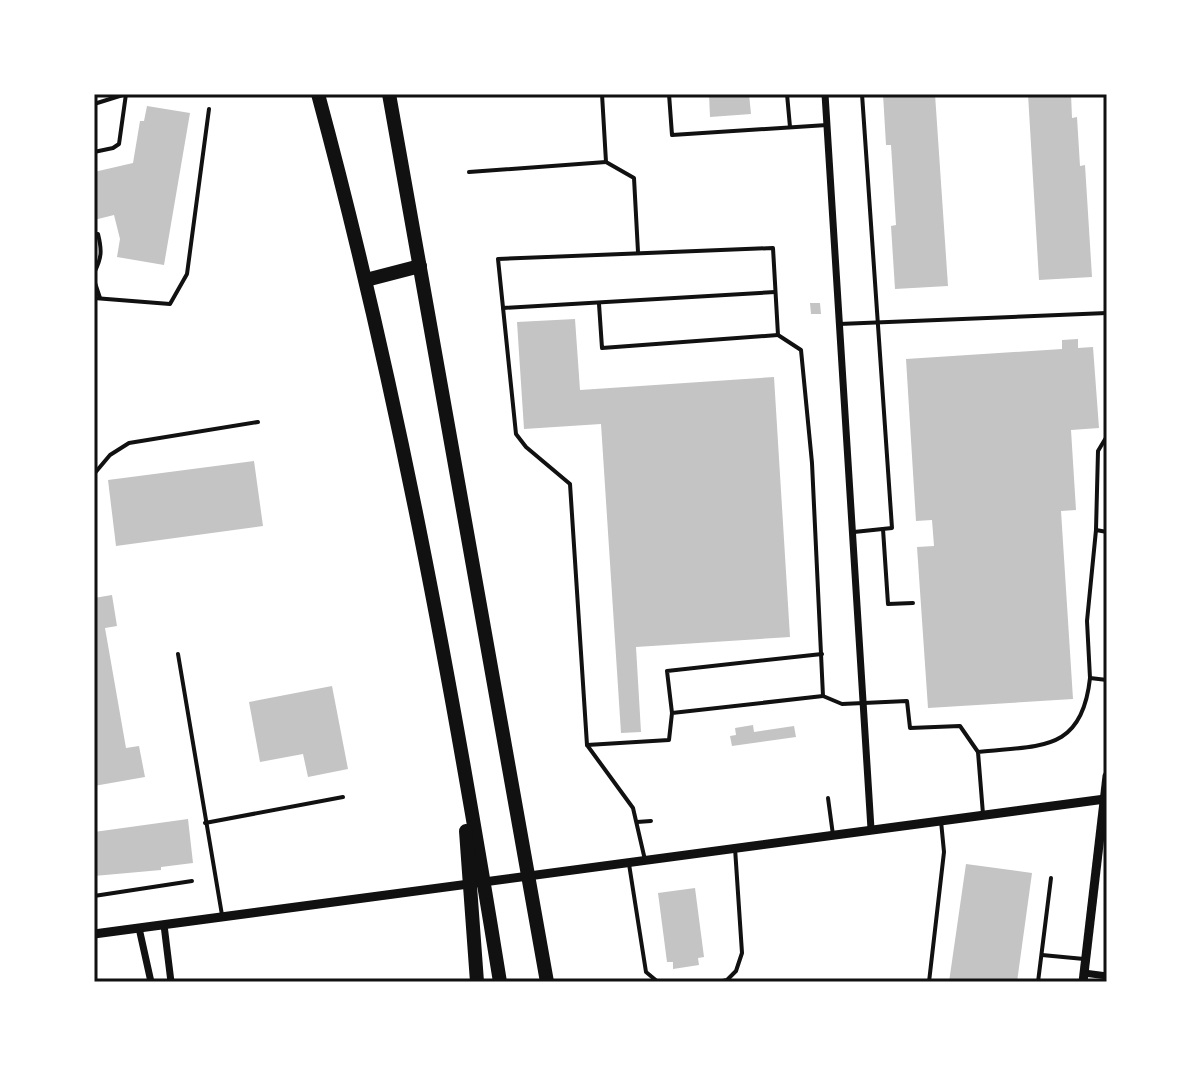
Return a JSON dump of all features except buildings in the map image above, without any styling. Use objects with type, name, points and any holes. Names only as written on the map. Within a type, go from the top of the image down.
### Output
[{"type":"highway","points":[[318,94],[366,280],[419,525],[500,982]]},
{"type":"highway","points":[[389,94],[547,982]]},
{"type":"highway","points":[[366,280],[420,266]]},
{"type":"highway","points":[[461,755],[477,982]]},
{"type":"highway","points":[[523,838],[553,982]]},
{"type":"street","points":[[825,94],[871,829]]},
{"type":"street","points":[[1107,776],[1084,978],[1107,976]]},
{"type":"street","points":[[94,934],[1106,798]]},
{"type":"street","points":[[164,925],[171,982]]},
{"type":"street","points":[[139,928],[151,982]]},
{"type":"lane","points":[[94,104],[126,94],[119,144],[94,152]]},
{"type":"lane","points":[[602,94],[606,162]]},
{"type":"lane","points":[[669,94],[672,135],[827,125]]},
{"type":"lane","points":[[787,94],[790,127]]},
{"type":"lane","points":[[852,532],[892,528],[862,94]]},
{"type":"lane","points":[[94,280],[97,298],[170,304],[177,294],[187,274],[209,109]]},
{"type":"lane","points":[[469,172],[606,162],[634,178],[638,252]]},
{"type":"lane","points":[[94,235],[98,234],[101,259],[94,273]]},
{"type":"lane","points":[[645,860],[633,808],[587,745],[570,484],[526,447],[516,434],[498,259],[773,248],[778,335]]},
{"type":"lane","points":[[503,308],[775,292]]},
{"type":"lane","points":[[599,304],[602,348],[778,335],[801,350],[812,463],[823,696]]},
{"type":"lane","points":[[839,324],[1107,313]]},
{"type":"lane","points":[[94,474],[110,455],[129,443],[258,422]]},
{"type":"lane","points":[[978,752],[1057,741],[1084,714],[1090,678],[1087,621],[1096,530],[1098,451],[1107,436]]},
{"type":"lane","points":[[883,529],[888,604],[913,603]]},
{"type":"lane","points":[[1096,530],[1107,532]]},
{"type":"lane","points":[[178,654],[222,917]]},
{"type":"lane","points":[[587,745],[669,740],[672,713],[667,671],[822,654]]},
{"type":"lane","points":[[1090,678],[1107,680]]},
{"type":"lane","points":[[672,713],[823,696],[842,704],[907,701],[910,728],[960,726],[978,752],[983,814]]},
{"type":"lane","points":[[205,823],[343,797]]},
{"type":"lane","points":[[828,798],[833,835]]},
{"type":"lane","points":[[929,982],[944,852],[941,820]]},
{"type":"lane","points":[[637,822],[651,821]]},
{"type":"lane","points":[[718,982],[727,980],[736,971],[742,953],[735,848]]},
{"type":"lane","points":[[629,862],[646,972],[658,982]]},
{"type":"lane","points":[[1038,982],[1051,878]]},
{"type":"lane","points":[[94,896],[192,881]]},
{"type":"lane","points":[[1042,955],[1086,959]]}]
